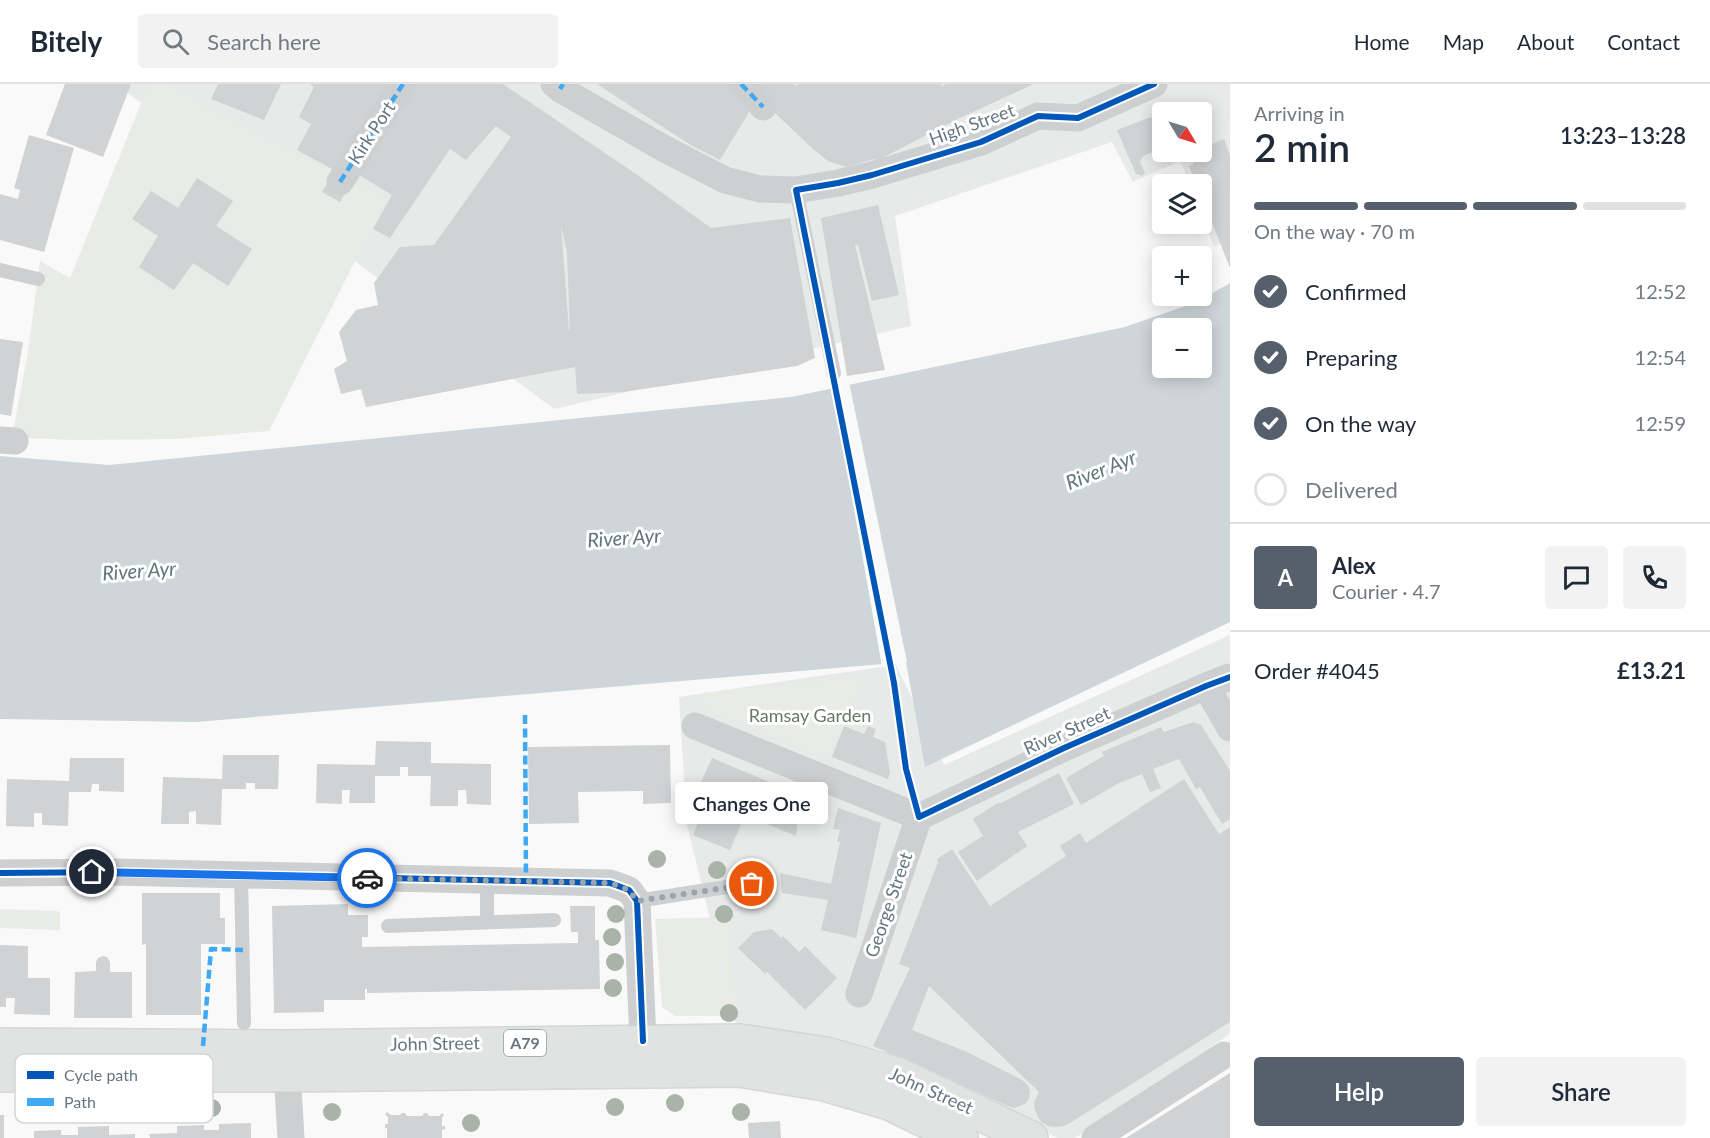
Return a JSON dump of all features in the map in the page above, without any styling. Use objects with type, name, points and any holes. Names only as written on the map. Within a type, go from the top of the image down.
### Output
[{"type":"main road","name":"John Street","points":[[213,1065],[643,1041],[740,1041],[826,1054],[897,1074],[1031,1138]]},
{"type":"main road","name":"John Street","points":[[0,1044],[168,1054]]},
{"type":"main road","name":"John Street","points":[[213,1057],[286,1061],[739,1070],[824,1084],[889,1103],[960,1138]]},
{"type":"main road","name":"John Street","points":[[0,1075],[15,1074]]},
{"type":"street","name":"Kirk Port","points":[[340,182],[403,84]]},
{"type":"street","points":[[741,84],[763,107]]},
{"type":"street","name":"High Street","points":[[559,86],[663,148],[725,180],[760,189],[796,190],[872,175],[981,142],[1038,116],[1078,118],[1154,84]]},
{"type":"street","points":[[1218,681],[1230,728]]},
{"type":"street","name":"River Street","points":[[919,817],[1064,748],[1218,681]]},
{"type":"street","points":[[695,726],[919,817]]},
{"type":"street","name":"George Street","points":[[859,994],[919,817]]},
{"type":"street","points":[[0,873],[114,872],[610,883],[629,890],[637,901],[643,1041]]},
{"type":"street","points":[[1095,1138],[1224,1055]]},
{"type":"street","points":[[286,1061],[291,1138]]},
{"type":"lane","points":[[796,190],[834,373]]},
{"type":"lane","points":[[0,270],[38,279]]},
{"type":"lane","points":[[241,875],[244,1023]]},
{"type":"lane","points":[[487,880],[487,922]]},
{"type":"lane","points":[[637,901],[752,884]]},
{"type":"lane","points":[[388,926],[555,920]]},
{"type":"shaded area","points":[[116,84],[1230,84],[1230,239],[1214,247],[1209,234],[1212,234],[1212,174],[1186,174],[1180,162],[1212,162],[1212,102],[1152,102],[1152,162],[1178,162],[1133,182],[1112,142],[895,216],[911,326],[554,409]]},
{"type":"shaded area","points":[[1230,635],[1230,1034],[1075,1138],[1057,1138],[913,1055],[736,1025],[687,825],[679,697],[896,665],[944,765]]},
{"type":"green space","points":[[149,84],[166,84],[258,136],[386,200],[269,431],[175,439],[75,440],[12,437],[28,352],[40,261],[70,278]]},
{"type":"green space","name":"Ramsay Garden","points":[[866,677],[827,758],[702,707],[702,693]]},
{"type":"green space","points":[[0,909],[57,911],[60,913],[60,930],[0,928]]},
{"type":"green space","points":[[728,917],[737,1016],[675,1016],[662,1007],[655,919]]},
{"type":"water","name":"River Ayr","points":[[1230,283],[1230,622],[925,767],[906,662],[196,722],[0,719],[0,456],[109,465],[791,397],[1125,327],[1185,306],[1212,306],[1212,293]]},
{"type":"pier","points":[[849,382],[907,662],[882,667],[832,385]]},
{"type":"building","points":[[65,84],[131,84],[103,157],[46,135]]},
{"type":"building","points":[[218,84],[281,84],[264,120],[211,99]]},
{"type":"building","points":[[309,84],[394,84],[336,171],[297,150],[311,124],[299,117],[314,87]]},
{"type":"building","points":[[415,84],[503,84],[711,228],[790,218],[815,358],[797,366],[623,392],[577,394],[575,367],[366,407],[361,389],[341,394],[334,369],[347,361],[339,332],[356,310],[378,305],[374,283],[400,247],[434,245],[511,137],[496,126],[466,160],[450,149],[390,238],[373,229],[392,195],[356,173]],"holes":[[[561,225],[567,253],[570,331]]]},
{"type":"building","points":[[597,84],[729,84],[754,104],[720,160],[691,145]]},
{"type":"building","points":[[750,84],[793,84],[796,86],[798,84],[941,84],[942,86],[946,84],[1034,84],[958,119],[877,161],[874,159],[847,167],[828,161],[813,149],[774,112]]},
{"type":"building","points":[[1151,117],[1152,152],[1143,156],[1140,162],[1145,173],[1142,176],[1136,174],[1117,130]]},
{"type":"building","points":[[29,135],[74,148],[44,252],[0,240],[0,194],[18,199],[20,190],[14,188]]},
{"type":"building","points":[[1224,139],[1230,155],[1230,268],[1212,222],[1212,174],[1192,174],[1189,166],[1194,164],[1193,162],[1212,162],[1212,144]]},
{"type":"building","points":[[332,176],[349,186],[340,202],[322,192]]},
{"type":"building","points":[[197,178],[233,201],[216,226],[252,249],[228,286],[193,263],[174,290],[139,267],[158,236],[132,219],[151,191],[178,208]]},
{"type":"building","points":[[878,205],[899,295],[872,301],[858,245],[855,245],[885,370],[847,376],[821,218]]},
{"type":"building","points":[[0,339],[23,342],[11,416],[0,414]]},
{"type":"building","points":[[1193,722],[1201,725],[1230,771],[1230,819],[1222,824],[1200,787],[1196,789],[1179,759],[1153,769],[1161,788],[1150,792],[1142,774],[1119,783],[1081,805],[1066,778],[1104,756],[1102,752],[1161,727],[1164,732]]},
{"type":"building","points":[[844,726],[864,734],[868,726],[876,729],[873,737],[885,742],[890,772],[888,779],[832,757]]},
{"type":"building","points":[[376,741],[431,742],[431,763],[491,764],[491,805],[467,804],[466,790],[458,790],[458,806],[430,806],[431,776],[408,776],[408,767],[400,767],[400,776],[375,776],[375,803],[349,803],[350,790],[342,790],[342,804],[316,803],[317,764],[375,765]]},
{"type":"building","points":[[670,745],[671,803],[643,804],[643,791],[578,792],[579,823],[529,824],[528,747]]},
{"type":"building","points":[[223,755],[279,755],[278,789],[255,789],[255,783],[246,783],[246,789],[222,789],[221,825],[196,824],[196,811],[189,812],[189,824],[161,824],[163,777],[222,779]]},
{"type":"building","points":[[70,758],[124,758],[124,792],[99,791],[99,784],[92,784],[91,792],[69,792],[68,826],[42,825],[42,813],[34,813],[34,827],[6,826],[7,779],[69,781]]},
{"type":"building","points":[[712,758],[812,800],[804,819],[798,817],[796,836],[745,815],[730,850],[693,835],[708,799],[696,793]]},
{"type":"building","points":[[1059,773],[1074,804],[1018,832],[1027,846],[977,881],[958,852],[983,836],[973,819],[999,802],[999,804]]},
{"type":"building","points":[[1184,779],[1219,834],[1230,827],[1230,1022],[1070,1123],[1055,1127],[1041,1122],[1037,1115],[1034,1107],[1039,1092],[929,986],[912,1030],[967,1052],[1022,1080],[1028,1085],[1030,1092],[1025,1104],[1014,1108],[1008,1106],[873,1046],[910,968],[899,964],[938,862],[937,859],[952,849],[990,906],[1066,856],[1060,846],[1080,833],[1086,843]]},
{"type":"building","points":[[838,808],[881,823],[856,938],[821,930],[828,900],[782,893],[780,873],[831,884],[840,842],[837,842],[840,830],[833,829]]},
{"type":"building","points":[[142,893],[220,893],[220,918],[225,918],[225,944],[201,944],[201,1015],[146,1015],[146,944],[142,945]]},
{"type":"building","points":[[348,904],[348,915],[368,915],[368,937],[362,937],[362,947],[578,943],[578,932],[571,932],[570,906],[595,906],[595,940],[599,940],[600,989],[367,993],[365,989],[365,1000],[324,1000],[324,1012],[274,1013],[272,906]]},
{"type":"building","points":[[772,929],[781,938],[783,936],[799,952],[805,946],[837,978],[805,1010],[767,972],[765,974],[738,948],[754,932]]},
{"type":"building","points":[[0,945],[28,946],[28,978],[50,978],[50,1015],[14,1014],[15,998],[6,998],[6,1007],[0,1007]]},
{"type":"building","points":[[103,956],[107,957],[110,962],[110,972],[132,972],[132,1018],[74,1018],[75,972],[96,971],[96,962]]},
{"type":"building","points":[[1230,1073],[1230,1138],[1126,1138]]},
{"type":"building","points":[[387,1112],[391,1115],[405,1113],[407,1116],[422,1116],[427,1113],[429,1116],[439,1116],[442,1113],[444,1115],[442,1126],[445,1126],[445,1129],[442,1130],[442,1138],[387,1138],[385,1124],[388,1124],[388,1117],[385,1115]]},
{"type":"building","points":[[0,1115],[4,1115],[4,1138],[0,1138]]},
{"type":"building","points":[[780,1121],[781,1138],[749,1138],[748,1123]]},
{"type":"building","points":[[251,1123],[251,1138],[150,1138],[149,1134],[177,1133],[177,1126],[204,1125],[204,1130],[219,1130],[219,1124]]},
{"type":"building","points":[[109,1126],[109,1135],[135,1134],[135,1138],[34,1138],[34,1131],[61,1130],[61,1135],[78,1135],[78,1127]]},
{"type":"marked path","points":[[340,182],[403,84]]},
{"type":"marked path","points":[[560,89],[563,84]]},
{"type":"marked path","points":[[741,84],[763,107]]},
{"type":"marked path","points":[[525,715],[526,881]]},
{"type":"marked path","points":[[203,1046],[211,949],[243,950]]},
{"type":"cycle path","points":[[1154,84],[1078,118],[1038,116],[981,142],[872,175],[796,190],[894,683],[906,769],[919,817],[1064,748],[1230,677]]},
{"type":"cycle path","points":[[0,873],[114,872],[610,883],[629,890],[637,901],[643,1041]]},
{"type":"way so far","points":[[367,878],[610,883],[629,890],[637,901],[752,884]]},
{"type":"place","name":"Changes One","points":[[752,884]]},
{"type":"route","points":[[92,872],[367,878]]}]
